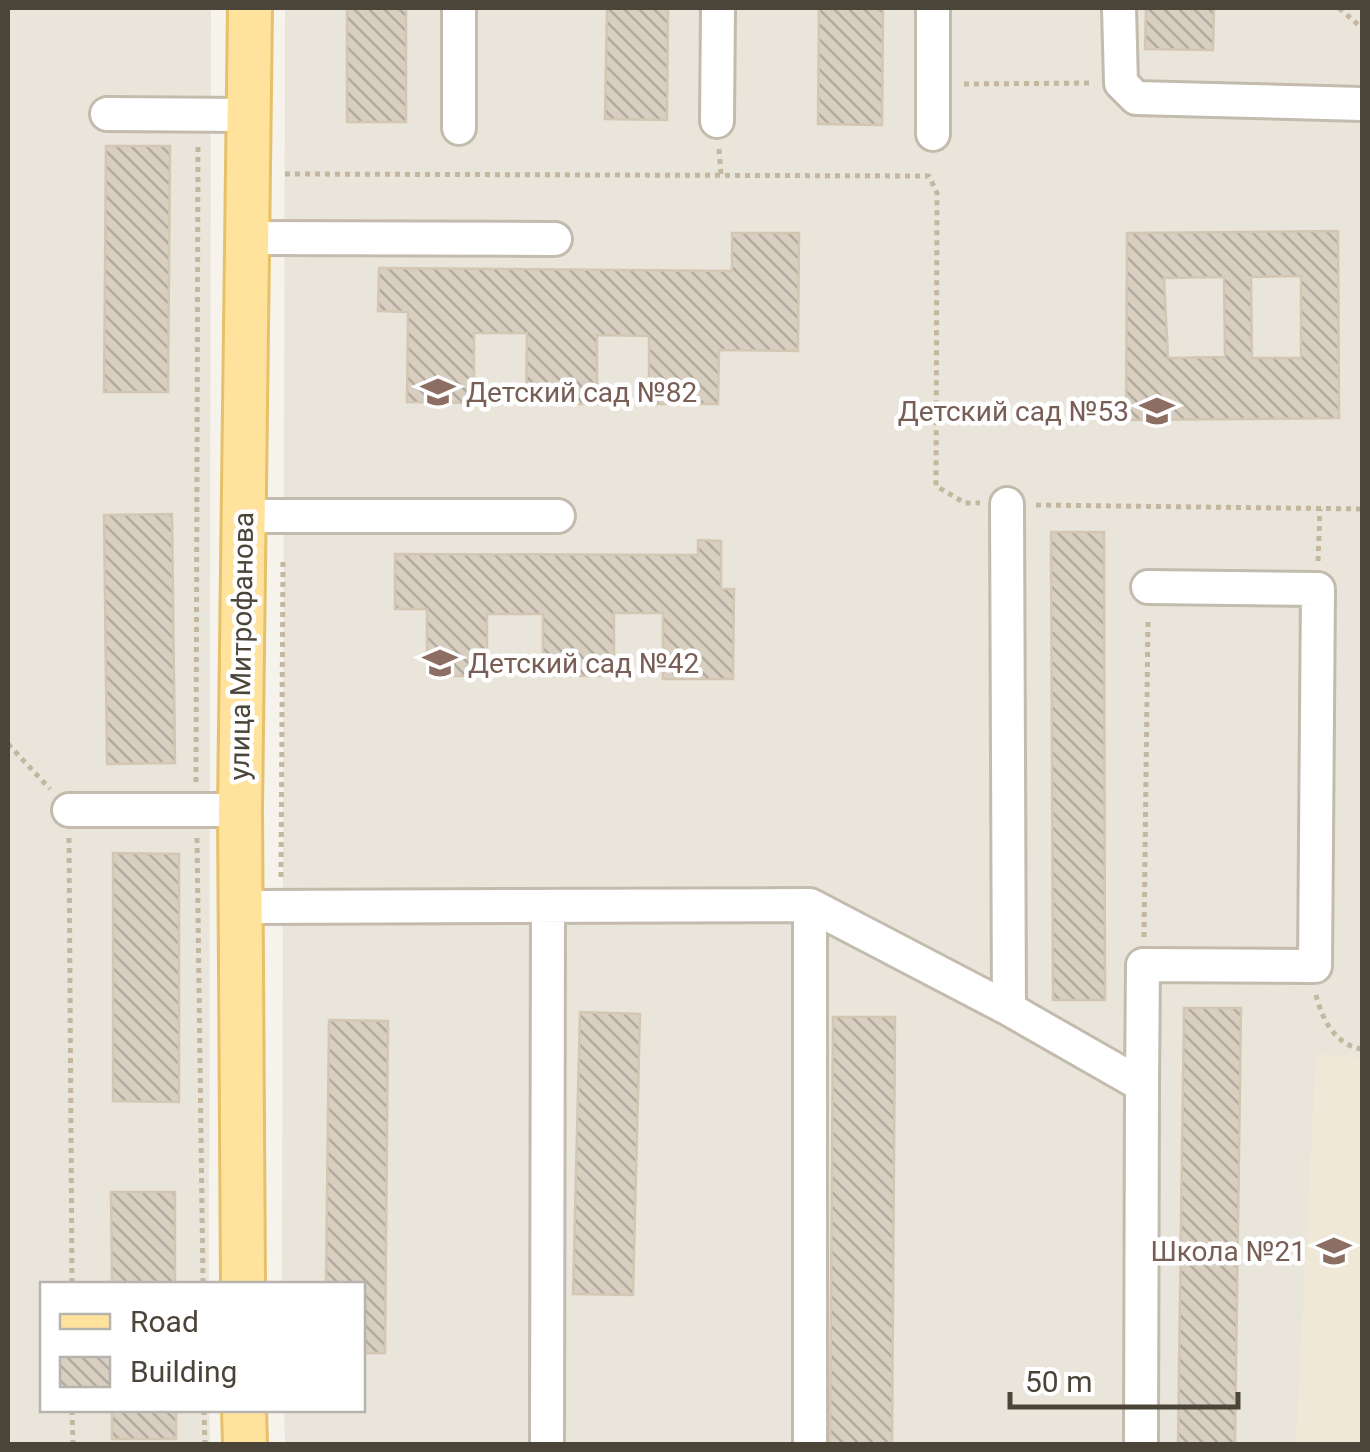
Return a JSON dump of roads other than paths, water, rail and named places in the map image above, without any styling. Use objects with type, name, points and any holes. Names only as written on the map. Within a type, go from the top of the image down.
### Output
[{"type":"main road","name":"улица Митрофанова","points":[[244,1282],[261,907],[240,810],[263,516],[265,238],[247,114],[250,8]]},
{"type":"main road","points":[[244,1412],[245,1444]]},
{"type":"lane","points":[[459,8],[460,128]]},
{"type":"lane","points":[[717,121],[718,8]]},
{"type":"lane","points":[[933,8],[933,134]]},
{"type":"lane","points":[[1119,8],[1121,83],[1136,98],[1362,104]]},
{"type":"lane","points":[[107,114],[247,114]]},
{"type":"lane","points":[[265,238],[555,239]]},
{"type":"lane","points":[[1007,504],[1008,1010]]},
{"type":"lane","points":[[263,516],[558,516]]},
{"type":"lane","points":[[1141,1444],[1143,965],[1315,966],[1318,589],[1148,587]]},
{"type":"lane","points":[[69,810],[240,810]]},
{"type":"lane","points":[[810,905],[810,1444]]},
{"type":"lane","points":[[261,907],[810,905],[1142,1085]]},
{"type":"lane","points":[[547,1444],[548,906]]},
{"type":"place","name":"Детский сад №82","points":[[438,392]]},
{"type":"place","name":"Детский сад №53","points":[[1157,411]]},
{"type":"place","name":"Детский сад №42","points":[[440,663]]},
{"type":"place","name":"Школа №21","points":[[1334,1251]]}]
